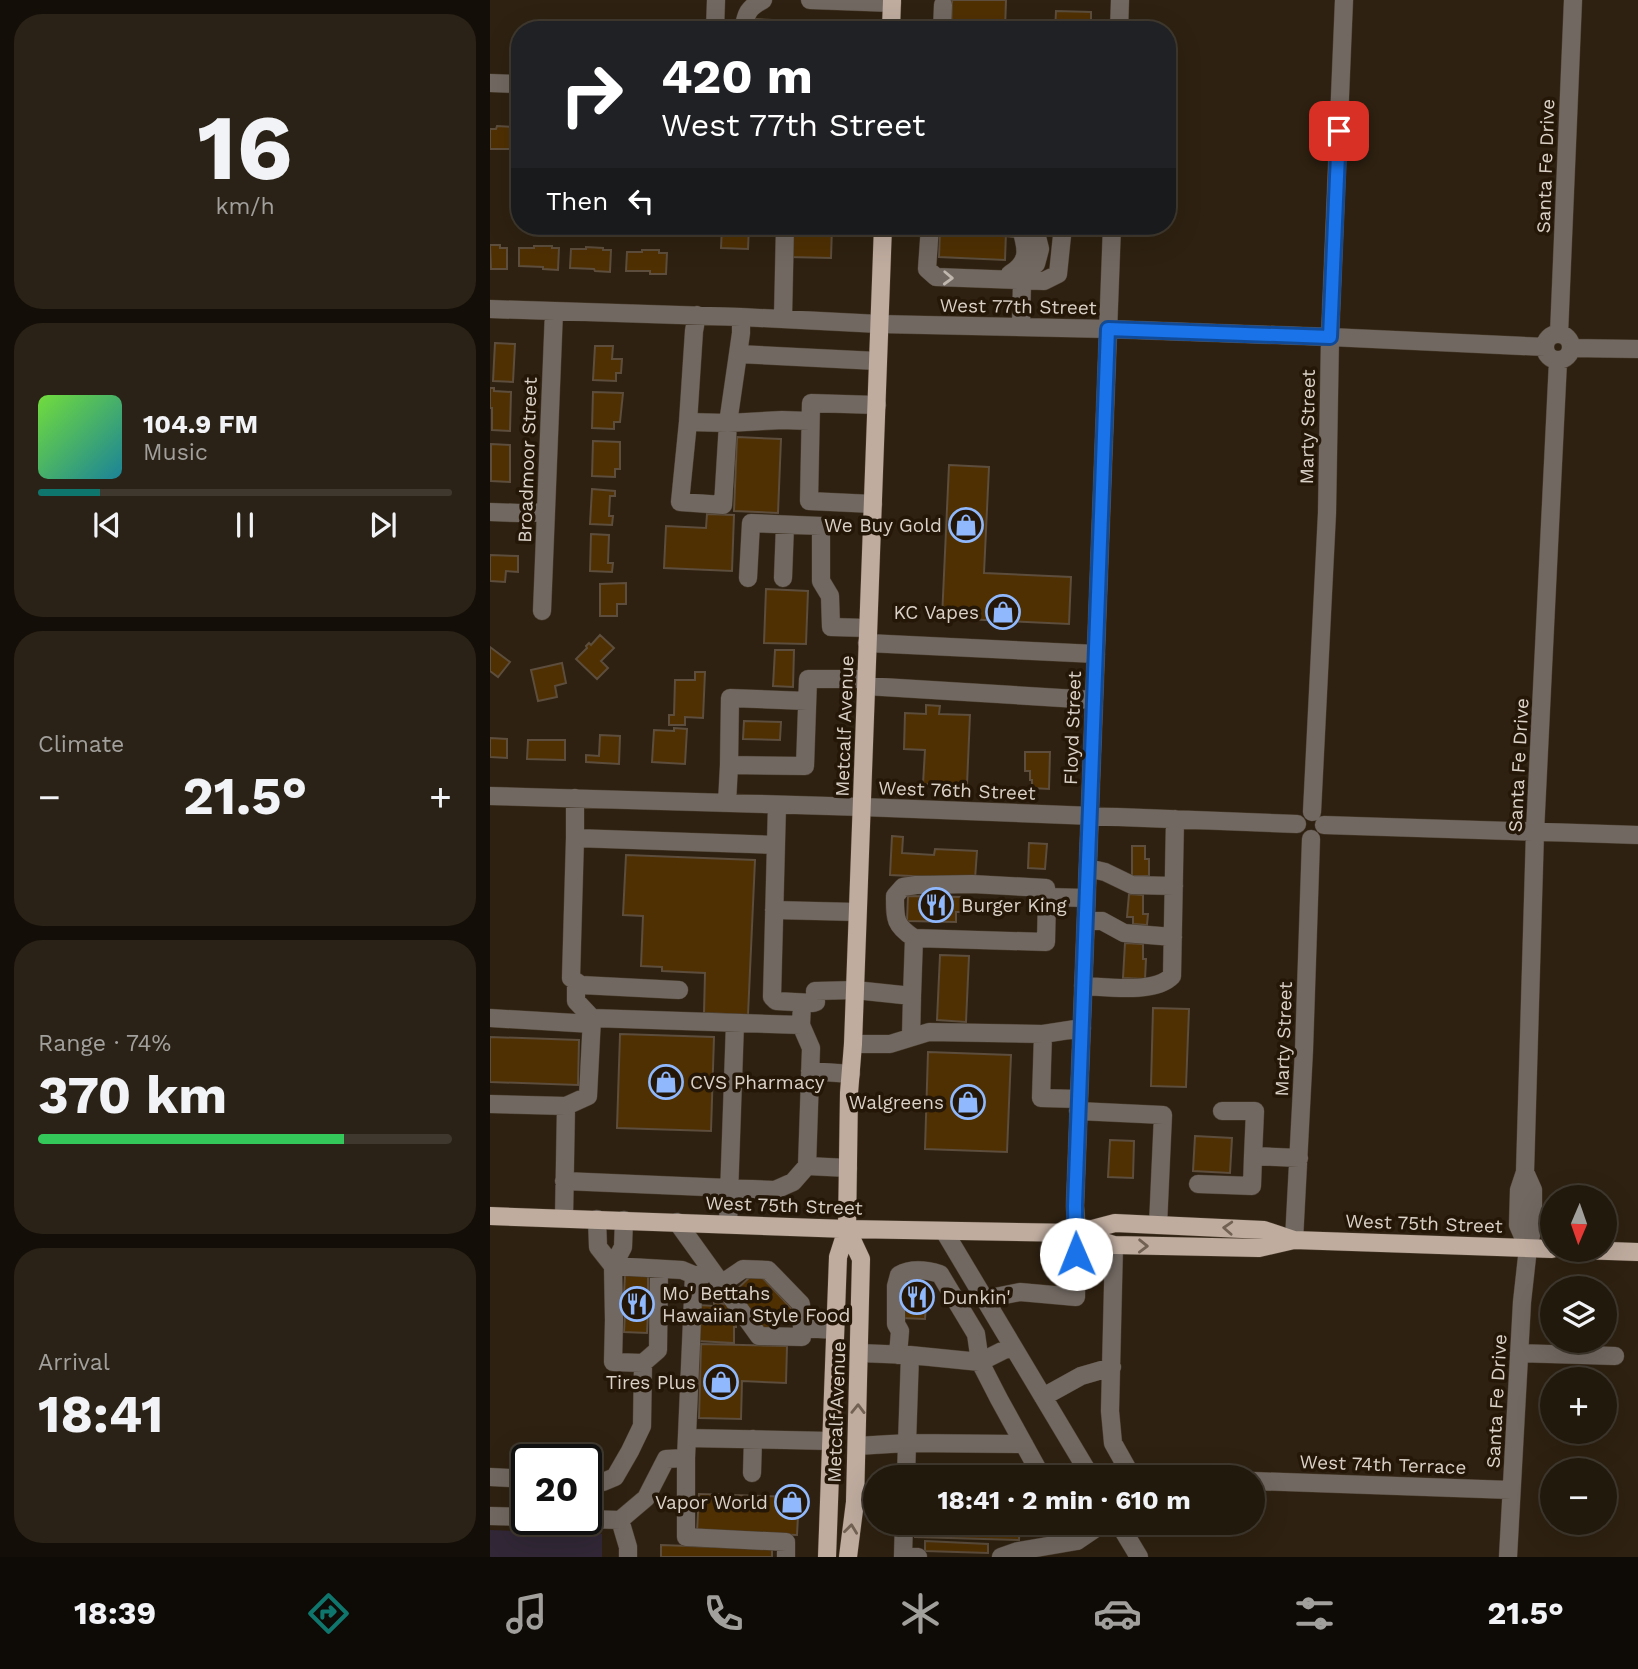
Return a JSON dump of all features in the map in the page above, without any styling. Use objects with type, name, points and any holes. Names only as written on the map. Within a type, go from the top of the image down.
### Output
[{"type":"main road","points":[[891,21],[892,2]]},
{"type":"main road","name":"Metcalf Avenue","points":[[827,1557],[838,1257],[847,1228],[883,235]]},
{"type":"main road","name":"West 75th Street","points":[[490,1216],[1077,1233],[1115,1223],[1264,1230],[1294,1240]]},
{"type":"main road","name":"Metcalf Avenue","points":[[847,1228],[861,1259],[855,1502],[848,1557]]},
{"type":"main road","name":"West 75th Street","points":[[1077,1233],[1114,1245],[1259,1248],[1294,1240],[1540,1248]]},
{"type":"main road","points":[[1617,1251],[1638,1252]]},
{"type":"street","points":[[715,21],[716,0]]},
{"type":"street","points":[[810,0],[892,2]]},
{"type":"street","points":[[1119,21],[1120,0]]},
{"type":"street","name":"Marty Street","points":[[1318,818],[1330,337],[1344,0]]},
{"type":"street","name":"Santa Fe Drive","points":[[1565,341],[1573,0]]},
{"type":"street","points":[[744,21],[751,6],[757,2]]},
{"type":"street","points":[[942,21],[943,5]]},
{"type":"street","points":[[490,83],[511,84]]},
{"type":"street","points":[[783,318],[785,235]]},
{"type":"street","points":[[929,235],[926,269],[936,277],[1001,280],[1020,276],[1044,281],[1058,274],[1062,235]]},
{"type":"street","points":[[1021,327],[1020,276],[1026,248],[1023,235]]},
{"type":"street","name":"Floyd Street","points":[[985,1299],[1020,1292],[1076,1297],[1075,1206],[1112,235]]},
{"type":"street","name":"West 77th Street","points":[[490,309],[783,318],[879,324],[1108,329],[1545,347]]},
{"type":"street","name":"Broadmoor Street","points":[[542,611],[555,311]]},
{"type":"street","points":[[697,315],[680,502],[723,505],[728,423],[741,317]]},
{"type":"street","points":[[1565,341],[1567,357],[1558,361],[1548,356],[1545,347],[1551,336],[1565,341],[1638,349]]},
{"type":"street","points":[[738,354],[877,361]]},
{"type":"street","name":"Santa Fe Drive","points":[[1508,1557],[1520,1353],[1528,1248],[1533,1227],[1533,1190],[1525,1172],[1535,832],[1558,361]]},
{"type":"street","points":[[808,526],[811,403],[877,405]]},
{"type":"street","points":[[688,422],[728,423],[782,419],[810,421]]},
{"type":"street","points":[[809,501],[873,504]]},
{"type":"street","points":[[490,512],[546,512]]},
{"type":"street","points":[[748,578],[751,523],[821,526],[825,588],[831,627],[868,636],[1096,654]]},
{"type":"street","points":[[783,578],[785,525]]},
{"type":"street","points":[[729,765],[805,766],[808,678],[1094,700]]},
{"type":"street","points":[[727,803],[730,698],[807,701]]},
{"type":"street","name":"West 76th Street","points":[[490,796],[1297,824]]},
{"type":"street","points":[[575,799],[571,978],[581,985],[679,990]]},
{"type":"street","points":[[777,805],[772,997],[776,1001],[813,1003],[816,1002],[816,991],[855,990],[912,996]]},
{"type":"street","points":[[1318,818],[1321,834],[1311,839],[1300,834],[1297,824],[1303,814],[1318,818],[1535,832],[1638,835]]},
{"type":"street","points":[[1083,986],[1145,988],[1167,982],[1172,976],[1175,819]]},
{"type":"street","points":[[576,838],[776,845]]},
{"type":"street","name":"Marty Street","points":[[1294,1240],[1311,839]]},
{"type":"street","points":[[1087,868],[1105,872],[1132,885],[1174,886]]},
{"type":"street","points":[[972,884],[1046,888],[1046,942],[914,938],[903,931],[895,919],[895,896],[903,887],[972,884]]},
{"type":"street","points":[[1048,897],[1086,898]]},
{"type":"street","points":[[774,910],[857,912]]},
{"type":"street","points":[[1086,920],[1102,921],[1124,933],[1173,937]]},
{"type":"street","points":[[911,1037],[914,938]]},
{"type":"street","points":[[490,1104],[566,1106],[588,1096],[592,1021],[576,1001],[576,982]]},
{"type":"street","points":[[564,1181],[775,1190],[793,1182],[807,1166],[811,1048],[801,1025],[802,1003]]},
{"type":"street","points":[[490,1018],[801,1025]]},
{"type":"street","points":[[727,1224],[735,1023]]},
{"type":"street","points":[[853,1044],[890,1044],[929,1032],[1043,1034],[1082,1028]]},
{"type":"street","points":[[1043,1034],[1041,1098],[1163,1115],[1158,1225]]},
{"type":"street","points":[[810,1071],[851,1074]]},
{"type":"street","points":[[564,1218],[566,1106]]},
{"type":"street","points":[[1198,1184],[1252,1186],[1255,1111],[1222,1111]]},
{"type":"street","points":[[1253,1156],[1298,1158]]},
{"type":"street","points":[[807,1166],[848,1168]]},
{"type":"street","points":[[597,1219],[598,1247],[613,1266],[682,1270],[718,1280],[743,1269],[768,1270],[801,1304],[802,1337],[759,1336],[718,1280],[677,1222]]},
{"type":"street","points":[[624,1220],[623,1248],[613,1266],[612,1362],[643,1363],[658,1350],[659,1269]]},
{"type":"street","points":[[944,1231],[1084,1465]]},
{"type":"street","points":[[1114,1245],[1110,1411],[1113,1443],[1125,1465]]},
{"type":"street","points":[[906,1465],[904,1355],[896,1324],[896,1286],[899,1275],[905,1272],[929,1270],[940,1274],[976,1334],[980,1362],[1035,1465]]},
{"type":"street","points":[[694,1275],[686,1536],[786,1542],[786,1557]]},
{"type":"street","points":[[802,1328],[835,1330]]},
{"type":"street","points":[[859,1353],[980,1362],[1012,1346]]},
{"type":"street","points":[[1520,1353],[1615,1356]]},
{"type":"street","points":[[602,1482],[615,1477],[642,1426],[643,1363]]},
{"type":"street","points":[[1043,1397],[1081,1376],[1112,1367]]},
{"type":"street","points":[[687,1438],[831,1441]]},
{"type":"street","points":[[752,1474],[753,1439]]},
{"type":"street","points":[[857,1446],[907,1443],[1024,1444]]},
{"type":"street","points":[[602,1519],[620,1520],[646,1498],[666,1459],[687,1458]]},
{"type":"street","points":[[490,1477],[511,1478]]},
{"type":"street","name":"West 74th Terrace","points":[[1265,1481],[1511,1490]]},
{"type":"street","points":[[490,1516],[511,1517]]},
{"type":"street","points":[[620,1520],[628,1547],[628,1557]]},
{"type":"street","points":[[904,1535],[903,1556],[918,1557]]},
{"type":"street","points":[[1074,1535],[1077,1541]]},
{"type":"street","points":[[1001,1557],[1018,1551],[1077,1541],[1086,1535]]},
{"type":"street","points":[[1126,1535],[1139,1557]]},
{"type":"shaded area","points":[[490,1530],[511,1531],[511,1535],[602,1535],[602,1557],[490,1557]]},
{"type":"building","points":[[952,0],[1006,0],[1005,21],[951,21]]},
{"type":"building","points":[[1056,11],[1091,12],[1091,21],[1055,21]]},
{"type":"building","points":[[753,19],[797,21],[753,21]]},
{"type":"building","points":[[497,126],[511,127],[511,149],[490,149],[490,129],[496,129]]},
{"type":"building","points":[[722,235],[749,235],[748,249],[721,248]]},
{"type":"building","points":[[790,235],[832,235],[831,258],[789,257]]},
{"type":"building","points":[[940,235],[1006,235],[1005,260],[939,257]]},
{"type":"building","points":[[490,245],[507,248],[507,269],[491,269]]},
{"type":"building","points":[[586,247],[611,250],[610,272],[570,268],[571,249]]},
{"type":"building","points":[[519,248],[559,248],[558,270],[519,266]]},
{"type":"building","points":[[642,250],[667,253],[666,274],[626,271],[627,252]]},
{"type":"building","points":[[495,343],[515,344],[513,382],[493,381]]},
{"type":"building","points":[[595,346],[613,346],[612,359],[622,359],[621,373],[616,373],[616,381],[593,380]]},
{"type":"building","points":[[490,388],[494,388],[494,391],[511,392],[510,431],[492,430]]},
{"type":"building","points":[[593,392],[623,393],[620,422],[614,422],[614,429],[592,428]]},
{"type":"building","points":[[737,437],[781,439],[778,513],[734,511]]},
{"type":"building","points":[[593,441],[620,442],[620,469],[615,469],[615,477],[592,476]]},
{"type":"building","points":[[491,444],[510,445],[510,482],[491,481]]},
{"type":"building","points":[[949,465],[989,467],[984,573],[1071,577],[1069,624],[942,618]]},
{"type":"building","points":[[592,489],[615,491],[615,496],[610,496],[609,516],[613,516],[612,525],[590,524]]},
{"type":"building","points":[[707,514],[734,515],[732,571],[664,568],[666,526],[706,528]]},
{"type":"building","points":[[591,534],[609,535],[608,563],[613,563],[612,572],[590,571]]},
{"type":"building","points":[[490,555],[518,556],[518,572],[506,571],[505,582],[490,581]]},
{"type":"building","points":[[626,583],[626,604],[617,604],[617,616],[600,616],[600,584]]},
{"type":"building","points":[[766,589],[808,591],[806,644],[764,643]]},
{"type":"building","points":[[600,635],[614,648],[601,661],[608,668],[597,679],[576,659],[589,643],[591,645]]},
{"type":"building","points":[[490,647],[510,662],[498,677],[490,671]]},
{"type":"building","points":[[775,650],[794,650],[793,687],[773,686]]},
{"type":"building","points":[[562,663],[566,683],[555,686],[557,697],[538,701],[531,670]]},
{"type":"building","points":[[695,672],[705,672],[703,718],[685,717],[685,725],[669,725],[669,715],[674,715],[675,680],[695,680]]},
{"type":"building","points":[[926,705],[940,706],[939,714],[970,715],[967,785],[923,784],[925,750],[904,749],[905,713],[926,714]]},
{"type":"building","points":[[744,721],[781,722],[780,740],[743,739]]},
{"type":"building","points":[[674,728],[687,729],[685,764],[652,762],[654,730],[674,731]]},
{"type":"building","points":[[600,735],[620,736],[619,764],[586,762],[586,755],[599,756]]},
{"type":"building","points":[[490,738],[507,739],[507,758],[490,757]]},
{"type":"building","points":[[528,740],[565,740],[565,760],[527,759]]},
{"type":"building","points":[[1025,752],[1050,752],[1049,789],[1032,788],[1030,771],[1025,771]]},
{"type":"building","points":[[892,836],[903,837],[902,853],[934,855],[935,849],[977,851],[975,879],[890,875]]},
{"type":"building","points":[[1029,843],[1047,844],[1045,869],[1028,868]]},
{"type":"building","points":[[1132,846],[1145,846],[1145,859],[1149,859],[1149,876],[1132,876]]},
{"type":"building","points":[[626,855],[755,860],[748,1015],[704,1013],[705,973],[662,971],[662,967],[641,966],[643,916],[623,915]]},
{"type":"building","points":[[1129,894],[1143,895],[1143,914],[1148,914],[1147,925],[1133,924],[1133,917],[1127,917]]},
{"type":"building","name":"Burger King","points":[[908,896],[964,897],[963,912],[956,912],[956,922],[907,921]]},
{"type":"building","points":[[1125,943],[1143,944],[1143,959],[1146,959],[1145,979],[1123,978]]},
{"type":"building","points":[[940,955],[969,956],[966,1022],[937,1020]]},
{"type":"building","points":[[1153,1008],[1189,1009],[1186,1087],[1151,1086]]},
{"type":"building","name":"CVS Pharmacy","points":[[620,1034],[714,1037],[711,1131],[617,1128]]},
{"type":"building","points":[[490,1037],[579,1040],[578,1085],[490,1082]]},
{"type":"building","name":"Walgreens","points":[[928,1052],[1011,1055],[1007,1152],[925,1149]]},
{"type":"building","points":[[1195,1136],[1232,1138],[1230,1173],[1193,1171]]},
{"type":"building","points":[[1110,1140],[1134,1141],[1133,1178],[1108,1177]]},
{"type":"building","points":[[756,1271],[793,1310],[768,1334],[731,1295]]},
{"type":"building","name":"Mo' Bettahs Hawaiian Style Food","points":[[625,1275],[648,1276],[648,1291],[652,1291],[647,1333],[624,1332]]},
{"type":"building","name":"Dunkin'","points":[[902,1288],[932,1289],[931,1305],[926,1305],[925,1319],[901,1318]]},
{"type":"building","points":[[714,1303],[726,1304],[736,1316],[734,1343],[697,1341],[698,1305],[714,1306]]},
{"type":"building","name":"Tires Plus","points":[[701,1344],[787,1346],[786,1383],[742,1381],[741,1419],[699,1418]]},
{"type":"building","points":[[699,1494],[799,1497],[797,1535],[697,1532]]},
{"type":"building","points":[[915,1535],[1019,1535],[1019,1540]]},
{"type":"building","points":[[925,1541],[988,1544],[988,1553],[925,1551]]},
{"type":"building","points":[[661,1545],[772,1549],[772,1557],[661,1557]]},
{"type":"place","name":"We Buy Gold","points":[[966,525]]},
{"type":"place","name":"KC Vapes","points":[[1003,612]]},
{"type":"place","name":"Burger King","points":[[936,905]]},
{"type":"place","name":"CVS Pharmacy","points":[[666,1082]]},
{"type":"place","name":"Walgreens","points":[[968,1102]]},
{"type":"place","name":"Dunkin'","points":[[917,1297]]},
{"type":"place","name":"Mo' Bettahs Hawaiian Style Food","points":[[637,1304]]},
{"type":"place","name":"Tires Plus","points":[[721,1382]]},
{"type":"place","name":"Vapor World","points":[[792,1502]]},
{"type":"route","points":[[1076,1254],[1075,1206],[1108,329],[1330,337],[1339,131]]}]
